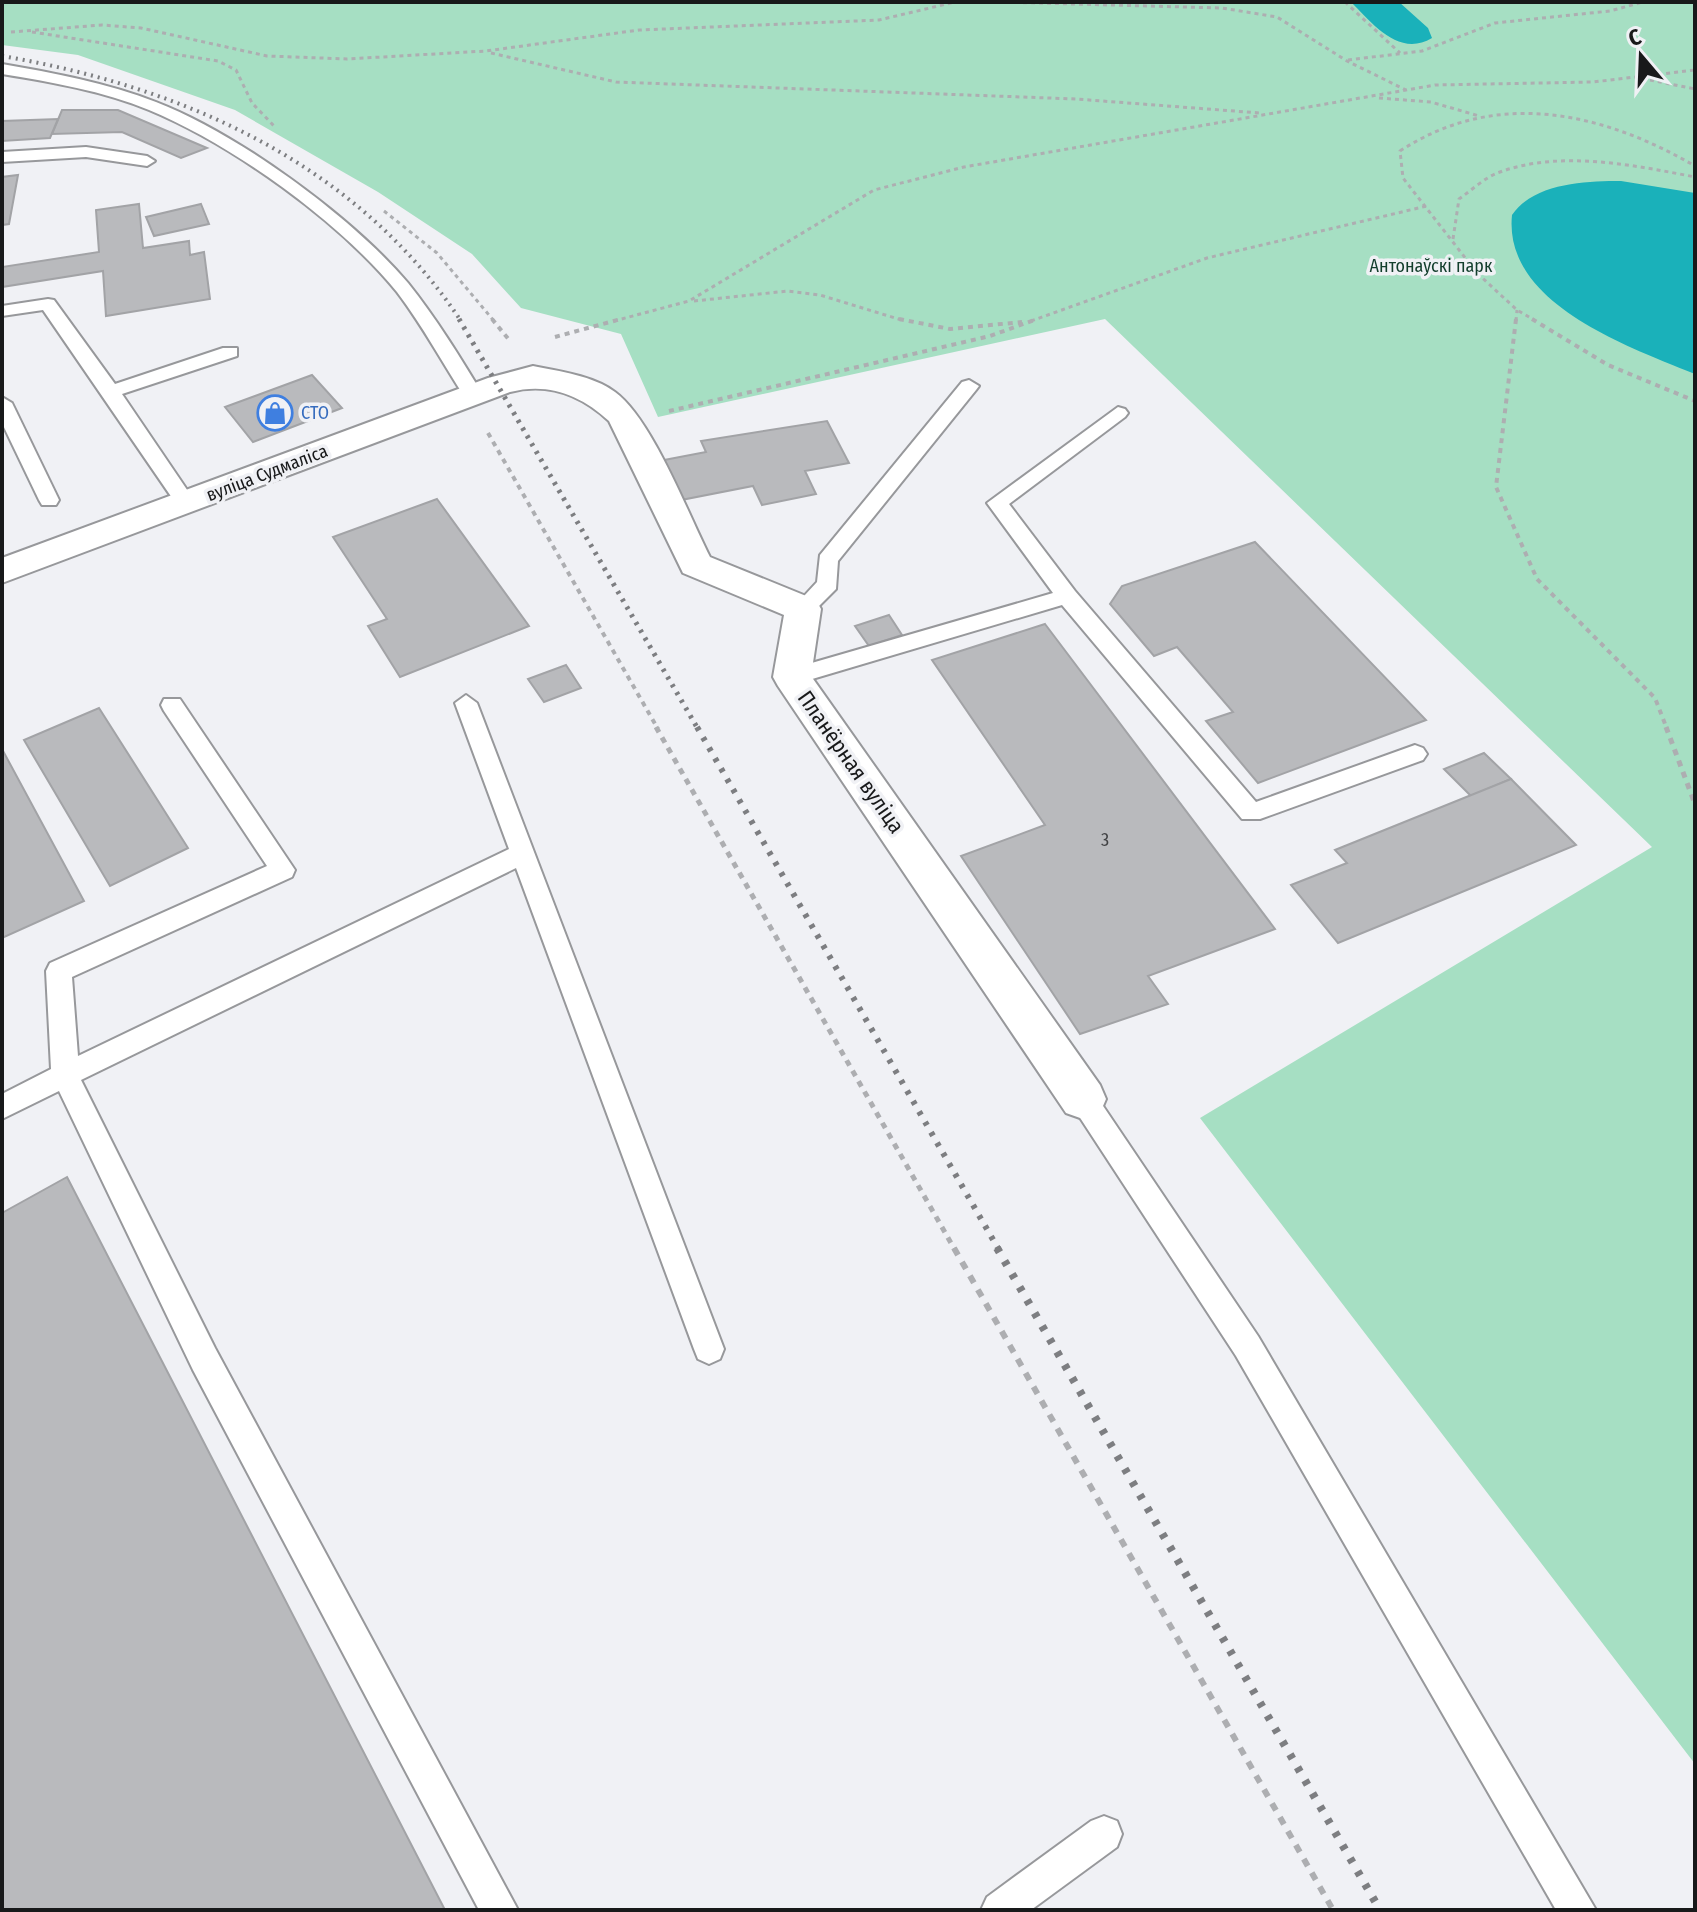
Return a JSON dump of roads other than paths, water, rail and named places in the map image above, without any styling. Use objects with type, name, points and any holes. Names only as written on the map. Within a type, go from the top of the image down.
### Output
[{"type":"street","name":"вуліца Судмаліса","points":[[2,571],[186,503],[477,408],[539,358],[578,386],[602,397],[623,417],[696,565],[803,609]]},
{"type":"street","name":"Планёрная вуліца","points":[[803,609],[792,677],[1083,1099]]},
{"type":"lane","points":[[2,69],[89,88],[170,113],[255,166],[326,217],[392,277],[477,408]]},
{"type":"lane","points":[[2,157],[86,152],[147,161]]},
{"type":"lane","points":[[2,311],[48,304],[186,503]]},
{"type":"lane","points":[[111,392],[230,352]]},
{"type":"lane","points":[[803,609],[828,584],[827,560],[969,386]]},
{"type":"lane","points":[[2,403],[49,500]]},
{"type":"lane","points":[[1118,413],[997,503],[1067,596],[1251,813],[1415,754]]},
{"type":"lane","points":[[792,677],[1067,596]]},
{"type":"lane","points":[[466,703],[709,1349]]},
{"type":"lane","points":[[172,705],[283,870],[59,971],[65,1075],[204,1359],[499,1910]]},
{"type":"lane","points":[[2,1107],[522,854]]},
{"type":"lane","points":[[1083,1099],[1247,1346],[1577,1910]]},
{"type":"lane","points":[[1000,1910],[1104,1834]]},
{"type":"water","points":[[1351,2],[1399,2],[1428,28],[1432,38],[1420,43],[1397,41],[1377,28]]},
{"type":"water","points":[[1621,181],[1695,193],[1695,374],[1606,335],[1576,318],[1549,297],[1528,274],[1515,246],[1512,215],[1533,196],[1576,183]]},
{"type":"railway","points":[[2,56],[135,88],[199,112],[260,141],[317,176],[370,217],[419,266],[461,321]]},
{"type":"railway","points":[[459,319],[698,729]]},
{"type":"railway","points":[[697,727],[999,1250]]},
{"type":"railway","points":[[997,1248],[1380,1910]]},
{"type":"place","name":"СТО","points":[[275,413]]},
{"type":"park label","name":"Антонаўскі парк","points":[[1431,266]]}]
